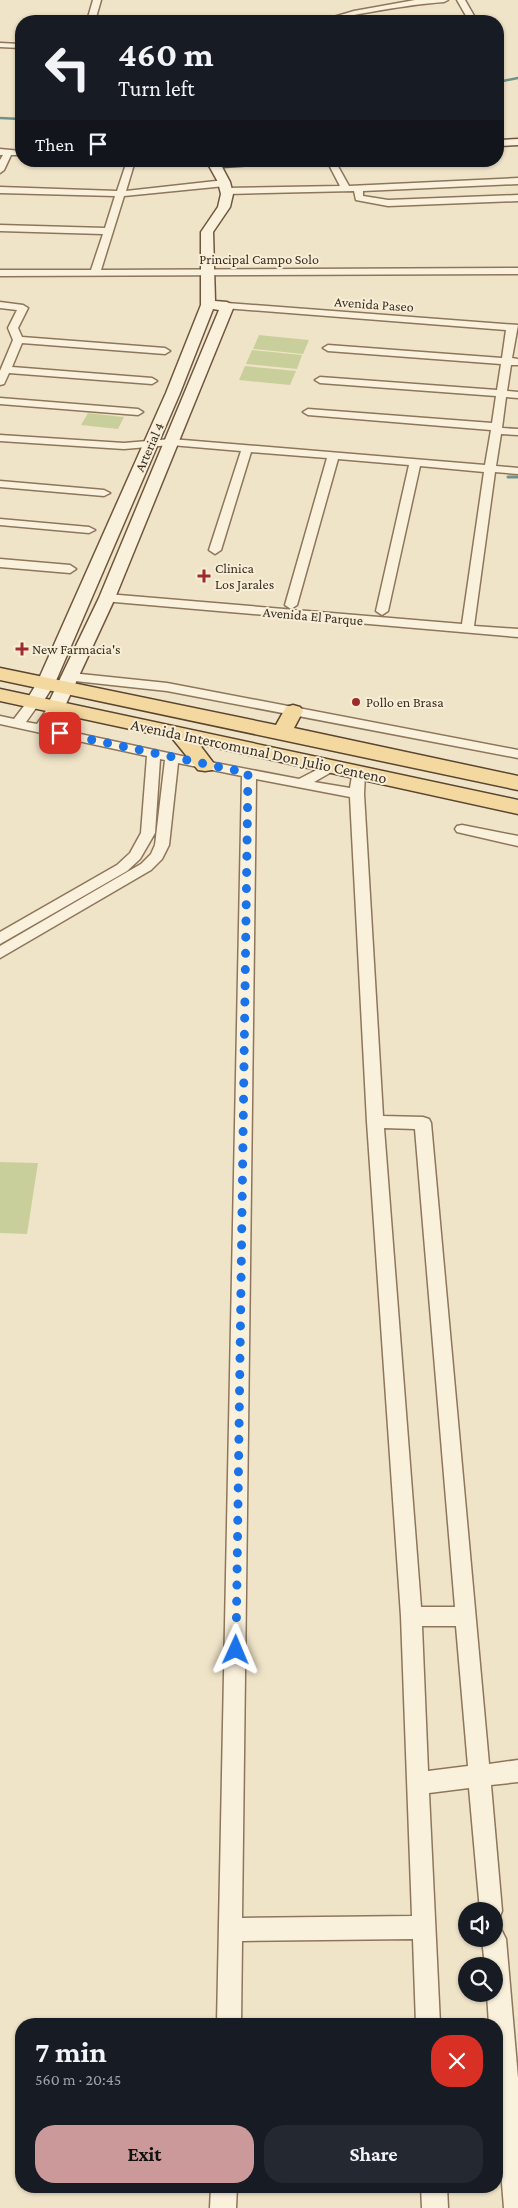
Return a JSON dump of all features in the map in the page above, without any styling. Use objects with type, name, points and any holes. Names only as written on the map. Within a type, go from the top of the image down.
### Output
[{"type":"main road","name":"Avenida Intercomunal Don Julio Centeno","points":[[0,674],[46,683],[69,682],[282,732],[518,783]]},
{"type":"main road","name":"Avenida Intercomunal Don Julio Centeno","points":[[0,695],[35,701],[180,735],[518,807]]},
{"type":"main road","points":[[282,732],[293,711]]},
{"type":"main road","points":[[180,735],[205,765]]},
{"type":"street","points":[[93,15],[97,0]]},
{"type":"street","points":[[346,15],[416,2],[444,0]]},
{"type":"street","points":[[461,0],[470,15]]},
{"type":"street","points":[[0,45],[15,46]]},
{"type":"street","points":[[504,143],[518,142]]},
{"type":"street","points":[[0,170],[4,152]]},
{"type":"street","points":[[95,273],[129,167]]},
{"type":"street","points":[[215,167],[226,187]]},
{"type":"street","points":[[334,167],[346,189]]},
{"type":"street","points":[[0,190],[120,194],[226,187],[346,189],[518,181]]},
{"type":"street","name":"Arterial 4","points":[[18,723],[46,683],[208,305],[207,232],[211,222],[222,211],[226,187]]},
{"type":"street","points":[[358,188],[359,198],[388,203],[518,198]]},
{"type":"street","points":[[0,228],[108,231]]},
{"type":"street","name":"Principal Campo Solo","points":[[0,274],[518,272]]},
{"type":"street","points":[[0,305],[23,308],[13,328],[18,340],[0,382]]},
{"type":"street","points":[[208,305],[227,306]]},
{"type":"street","name":"Arterial 4","points":[[41,728],[69,682],[107,598],[227,306]]},
{"type":"street","name":"Avenida Paseo","points":[[227,306],[515,328]]},
{"type":"street","points":[[467,629],[502,394],[513,361],[515,328]]},
{"type":"street","points":[[18,340],[166,351]]},
{"type":"street","points":[[328,348],[513,361]]},
{"type":"street","points":[[6,370],[152,381]]},
{"type":"street","points":[[320,380],[518,395]]},
{"type":"street","points":[[0,401],[138,412]]},
{"type":"street","points":[[308,412],[518,432]]},
{"type":"street","points":[[0,438],[26,445],[89,455]]},
{"type":"street","points":[[0,448],[55,442],[124,446],[171,442],[518,471]]},
{"type":"street","points":[[215,550],[247,448]]},
{"type":"street","points":[[291,605],[333,456]]},
{"type":"street","points":[[382,611],[415,463]]},
{"type":"street","points":[[0,484],[104,493]]},
{"type":"street","points":[[0,522],[89,530]]},
{"type":"street","points":[[0,563],[70,569]]},
{"type":"street","points":[[84,596],[107,598]]},
{"type":"street","name":"Avenida El Parque","points":[[107,598],[518,634]]},
{"type":"street","name":"Avenida Intercomunal Don Julio Centeno","points":[[69,682],[167,687],[518,754]]},
{"type":"street","name":"Avenida Intercomunal Don Julio Centeno","points":[[0,720],[205,765],[358,794]]},
{"type":"street","points":[[0,939],[122,868],[135,856],[148,833],[154,754]]},
{"type":"street","points":[[0,953],[146,867],[158,856],[162,845],[172,758]]},
{"type":"street","points":[[301,783],[330,767]]},
{"type":"street","points":[[229,2018],[248,773]]},
{"type":"street","points":[[358,773],[375,1122],[411,1616],[428,2018]]},
{"type":"street","points":[[462,829],[518,841]]},
{"type":"street","points":[[375,1122],[423,1122],[490,1902]]},
{"type":"street","points":[[411,1616],[465,1617]]},
{"type":"street","points":[[418,1783],[518,1771]]},
{"type":"street","points":[[232,1930],[425,1927]]},
{"type":"street","points":[[495,1947],[501,2018]]},
{"type":"street","points":[[503,2044],[517,2208]]},
{"type":"street","points":[[223,2208],[224,2193]]},
{"type":"street","points":[[434,2193],[435,2208]]},
{"type":"green space","points":[[259,335],[309,340],[303,354],[253,349]]},
{"type":"green space","points":[[252,350],[302,355],[297,369],[246,364]]},
{"type":"green space","points":[[245,366],[296,371],[290,385],[239,380]]},
{"type":"green space","points":[[88,413],[124,417],[118,429],[81,425]]},
{"type":"green space","points":[[0,1162],[38,1163],[27,1234],[0,1233]]},
{"type":"waterway","points":[[504,81],[518,78]]},
{"type":"waterway","points":[[0,118],[15,119]]},
{"type":"waterway","points":[[508,477],[518,477]]},
{"type":"place","name":"Clinica Los Jarales","points":[[204,576]]},
{"type":"place","name":"New Farmacia's","points":[[22,649]]},
{"type":"place","name":"Pollo en Brasa","points":[[356,702]]},
{"type":"route","points":[[60,733],[248,773],[236,1650]]}]
